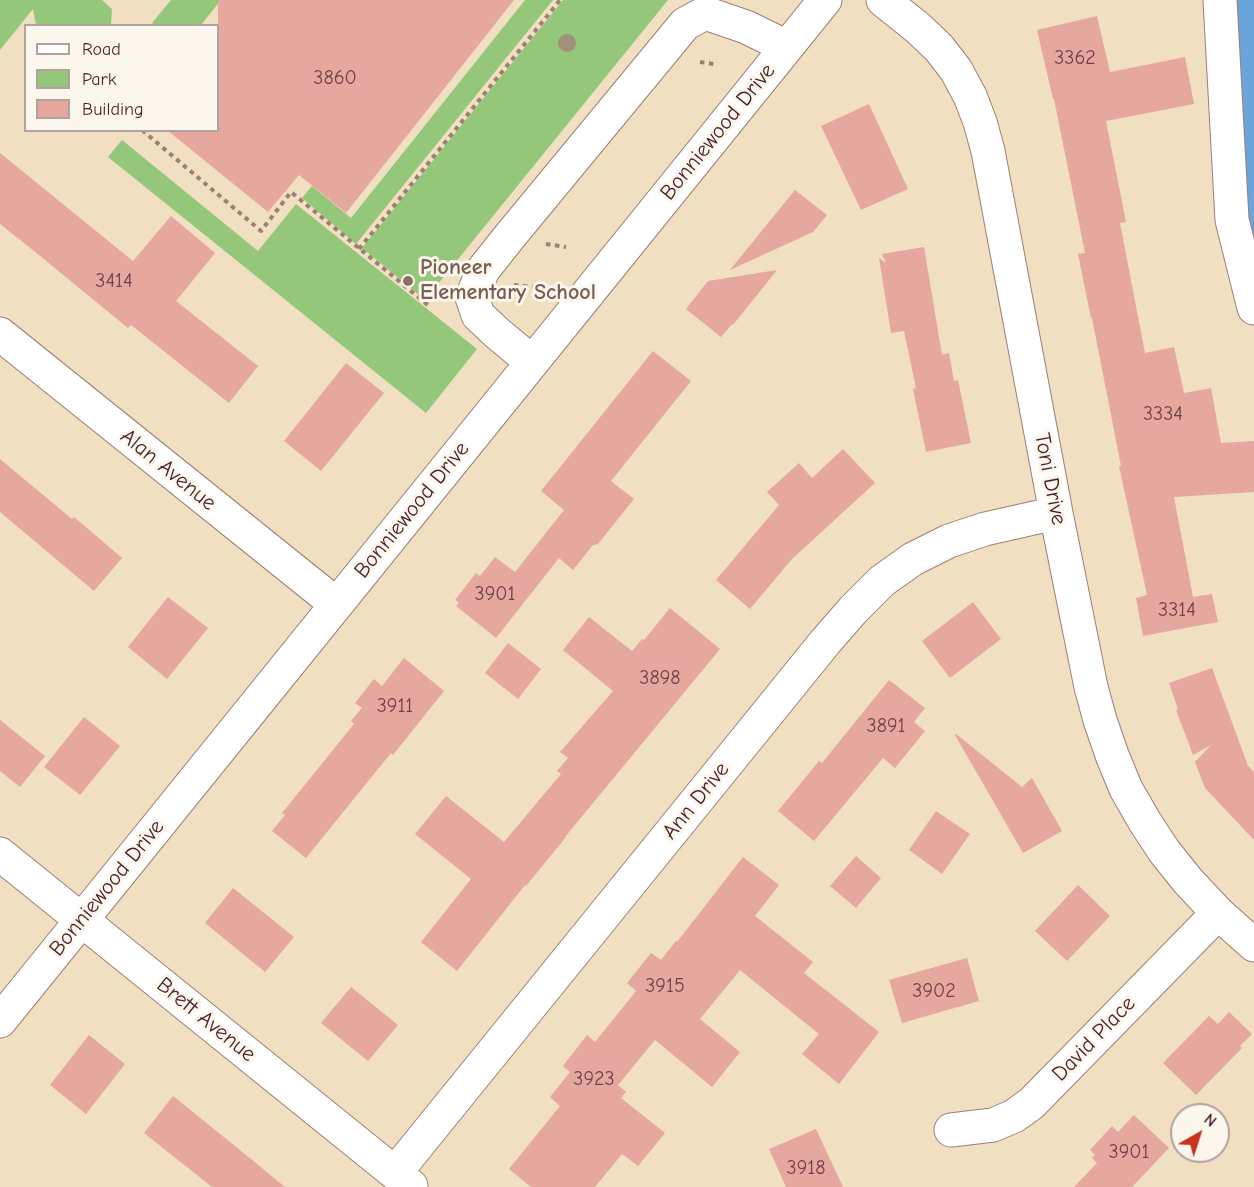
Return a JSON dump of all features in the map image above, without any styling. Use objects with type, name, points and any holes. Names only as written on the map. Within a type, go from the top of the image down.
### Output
[{"type":"street","name":"Bonniewood Drive","points":[[0,1021],[824,0]]},
{"type":"street","name":"Toni Drive","points":[[883,0],[939,48],[966,87],[980,122],[988,151],[1091,687],[1112,755],[1126,789],[1164,851],[1218,913],[1254,945]]},
{"type":"street","points":[[1220,0],[1232,220],[1254,308]]},
{"type":"street","points":[[532,362],[478,315],[472,297],[483,270],[685,24],[705,13],[746,27],[787,47]]},
{"type":"street","name":"Alan Avenue","points":[[0,334],[336,604]]},
{"type":"street","name":"Ann Drive","points":[[404,1180],[826,641],[853,610],[882,581],[913,559],[949,541],[985,529],[1056,513]]},
{"type":"street","name":"Brett Avenue","points":[[0,854],[404,1180]]},
{"type":"street","name":"David Place","points":[[951,1130],[993,1125],[1014,1116],[1032,1103],[1218,913]]},
{"type":"path","points":[[359,249],[560,0]]},
{"type":"path","points":[[144,132],[261,231],[291,192],[429,306]]},
{"type":"green space","points":[[0,0],[102,0],[112,9],[111,24],[36,24],[33,9],[0,50]]},
{"type":"green space","points":[[171,0],[221,0],[202,24],[152,23]]},
{"type":"green space","points":[[525,0],[553,0],[356,244],[302,198],[312,186],[351,218]]},
{"type":"green space","points":[[563,0],[668,0],[425,300],[362,248]]},
{"type":"green space","points":[[122,140],[258,251],[296,204],[477,349],[426,413],[108,157]]},
{"type":"building","points":[[218,0],[514,0],[346,213],[299,175],[268,212],[169,132],[219,132]]},
{"type":"building","points":[[1097,16],[1110,72],[1185,57],[1194,104],[1106,121],[1126,222],[1120,223],[1145,353],[1174,347],[1184,393],[1211,388],[1221,443],[1254,441],[1254,492],[1174,497],[1193,597],[1212,594],[1218,622],[1143,636],[1136,598],[1147,595],[1119,466],[1121,466],[1078,254],[1085,253],[1054,99],[1037,30]]},
{"type":"building","points":[[869,104],[908,189],[861,210],[821,126]]},
{"type":"building","points":[[0,153],[133,261],[171,216],[215,253],[176,301],[258,366],[229,403],[131,325],[128,328],[0,224]]},
{"type":"building","points":[[795,190],[827,215],[813,232],[730,270]]},
{"type":"building","points":[[924,247],[942,355],[949,353],[954,381],[958,380],[971,443],[926,452],[904,331],[891,333],[879,258],[886,263],[882,254]]},
{"type":"building","points":[[777,270],[721,337],[686,309],[708,281]]},
{"type":"building","points":[[653,351],[691,381],[611,481],[634,499],[598,544],[593,545],[573,570],[559,558],[496,638],[456,606],[459,603],[455,600],[476,573],[480,576],[495,557],[515,572],[564,510],[541,491]]},
{"type":"building","points":[[346,363],[384,393],[321,471],[284,441]]},
{"type":"building","points":[[843,449],[875,483],[792,559],[750,609],[716,580],[779,505],[767,492],[799,463],[812,478]]},
{"type":"building","points":[[0,459],[122,558],[94,591],[0,512]]},
{"type":"building","points":[[168,597],[208,628],[167,679],[128,647]]},
{"type":"building","points":[[973,602],[1001,639],[950,678],[922,641]]},
{"type":"building","points":[[670,608],[720,649],[457,971],[421,942],[471,879],[415,834],[446,796],[504,842],[561,774],[557,771],[568,758],[560,752],[613,691],[563,650],[589,617],[632,651]]},
{"type":"building","points":[[508,643],[541,669],[518,699],[485,673]]},
{"type":"building","points":[[404,658],[444,691],[306,858],[272,831],[285,815],[282,813],[354,724],[351,721],[362,708],[355,703],[374,679],[382,686]]},
{"type":"building","points":[[1212,668],[1248,766],[1254,772],[1254,840],[1205,788],[1195,762],[1211,745],[1193,755],[1176,710],[1178,709],[1169,683]]},
{"type":"building","points":[[889,680],[925,708],[914,722],[925,731],[895,768],[883,758],[814,841],[778,811],[819,761],[822,763]]},
{"type":"building","points":[[84,717],[120,746],[80,795],[44,767]]},
{"type":"building","points":[[0,720],[45,756],[20,787],[0,771]]},
{"type":"building","points":[[956,734],[1022,787],[1032,778],[1062,831],[1023,853]]},
{"type":"building","points":[[936,811],[970,834],[942,874],[909,850]]},
{"type":"building","points":[[856,856],[881,878],[856,908],[830,886]]},
{"type":"building","points":[[743,857],[779,885],[755,916],[813,962],[804,973],[879,1032],[839,1084],[802,1054],[819,1034],[740,970],[700,1019],[740,1052],[712,1087],[655,1040],[618,1085],[626,1092],[621,1098],[665,1133],[638,1166],[622,1154],[595,1187],[531,1187],[509,1169],[560,1106],[550,1097],[570,1072],[563,1066],[587,1035],[595,1042],[636,991],[627,983],[651,953],[661,960]]},
{"type":"building","points":[[1078,885],[1110,916],[1067,961],[1035,931]]},
{"type":"building","points":[[233,888],[294,937],[265,972],[205,923]]},
{"type":"building","points":[[967,958],[979,1001],[902,1023],[889,980]]},
{"type":"building","points":[[351,987],[398,1025],[368,1061],[321,1023]]},
{"type":"building","points":[[1229,1012],[1252,1034],[1240,1046],[1242,1048],[1196,1095],[1163,1063],[1209,1016],[1218,1024]]},
{"type":"building","points":[[89,1035],[125,1064],[86,1114],[50,1085]]},
{"type":"building","points":[[173,1096],[285,1187],[212,1187],[144,1133]]},
{"type":"building","points":[[1134,1115],[1169,1148],[1132,1187],[1074,1187],[1097,1163],[1092,1158],[1095,1155],[1090,1150],[1112,1126],[1118,1132]]},
{"type":"building","points":[[816,1129],[843,1187],[786,1187],[769,1149]]},
{"type":"waterway","points":[[1240,0],[1251,220],[1254,231]]},
{"type":"place","name":"Pioneer Elementary School","points":[[408,281]]}]
